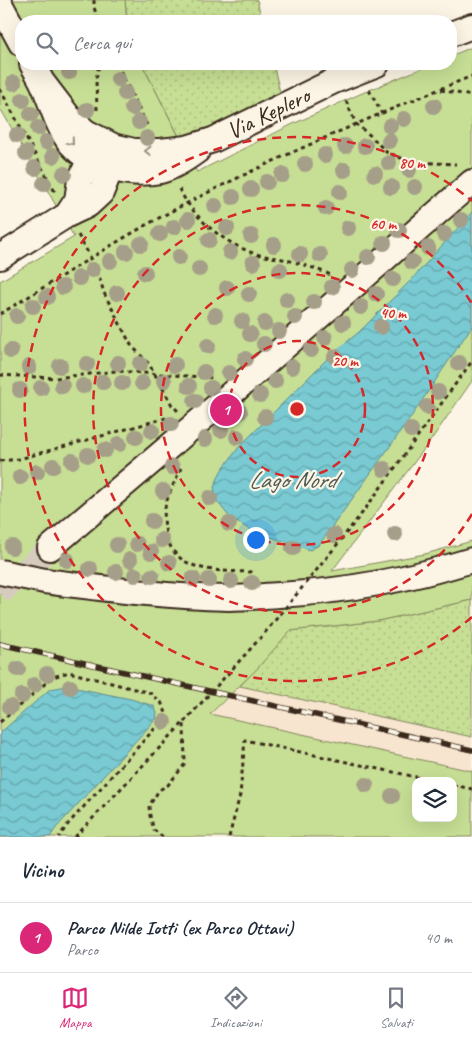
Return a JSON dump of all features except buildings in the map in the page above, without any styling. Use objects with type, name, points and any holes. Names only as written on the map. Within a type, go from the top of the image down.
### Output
[{"type":"street","points":[[0,4],[15,32]]},
{"type":"street","points":[[457,32],[472,26]]},
{"type":"street","name":"Via Keplero","points":[[164,159],[182,162],[213,140],[334,81],[362,70]]},
{"type":"street","points":[[37,73],[69,116],[107,151]]},
{"type":"street","points":[[37,73],[59,126],[71,144],[90,159]]},
{"type":"street","points":[[0,257],[67,215],[88,205],[101,193],[107,151]]},
{"type":"street","points":[[67,215],[77,200],[80,180],[90,159],[107,151],[134,151],[164,159]]},
{"type":"street","points":[[50,548],[248,379],[472,182]]},
{"type":"street","points":[[0,572],[45,581],[127,592],[231,598],[296,594],[370,586],[433,572],[472,560]]},
{"type":"path","points":[[94,0],[96,15]]},
{"type":"path","points":[[97,70],[96,80],[107,151]]},
{"type":"path","points":[[120,70],[187,204],[201,221],[222,237],[253,253],[286,260],[354,284]]},
{"type":"path","points":[[0,314],[91,257],[187,204],[318,140],[472,76]]},
{"type":"path","points":[[334,81],[346,100],[356,124],[386,152],[410,162],[458,164]]},
{"type":"path","points":[[0,89],[91,257],[104,292],[132,345],[149,364],[172,404],[181,413],[174,415]]},
{"type":"path","points":[[439,90],[472,96]]},
{"type":"path","points":[[75,837],[263,635],[325,560],[410,449],[472,361]]},
{"type":"path","points":[[0,375],[55,378],[116,371],[248,379]]},
{"type":"path","points":[[0,461],[19,459],[168,417]]},
{"type":"path","points":[[182,464],[166,504],[164,526],[168,544],[180,558],[197,567],[219,571],[256,572]]},
{"type":"path","points":[[312,572],[322,572]]},
{"type":"path","points":[[0,722],[53,676],[69,672],[150,693],[161,702],[167,715],[58,837]]},
{"type":"path","points":[[163,837],[154,830],[149,806],[159,790],[168,785],[185,764],[184,722]]},
{"type":"path","points":[[229,837],[240,795],[245,740],[416,777]]},
{"type":"path","points":[[457,786],[472,789]]},
{"type":"shaded area","points":[[0,631],[472,737],[472,771],[210,714]]},
{"type":"green space","points":[[0,0],[125,0],[126,15],[15,15],[15,70],[145,70],[197,172],[293,124],[418,70],[457,70],[457,53],[472,47],[472,381],[431,440],[332,571],[425,554],[472,541],[472,600],[378,621],[290,631],[255,671],[210,714],[472,771],[472,837],[0,837],[0,281],[74,237],[0,108]]},
{"type":"green space","points":[[125,0],[257,0],[261,15],[126,15]]},
{"type":"green space","points":[[145,70],[274,70],[280,92],[204,131],[180,138]]},
{"type":"green space","points":[[472,600],[472,737],[240,686],[290,631],[378,621]]},
{"type":"water","name":"Lago Nord","points":[[472,212],[472,326],[409,420],[319,545],[310,550],[253,531],[231,519],[216,500],[214,487],[221,471],[239,447],[332,354],[359,332],[412,279]]},
{"type":"water","points":[[67,686],[131,699],[154,706],[157,713],[156,719],[56,828],[50,837],[0,837],[0,733],[50,689]]},
{"type":"tunnel","points":[[0,593],[50,548]]},
{"type":"railway","points":[[0,644],[472,750]]},
{"type":"place","name":"Parco Nilde Iotti (ex Parco Ottavi)","points":[[226,410]]}]
